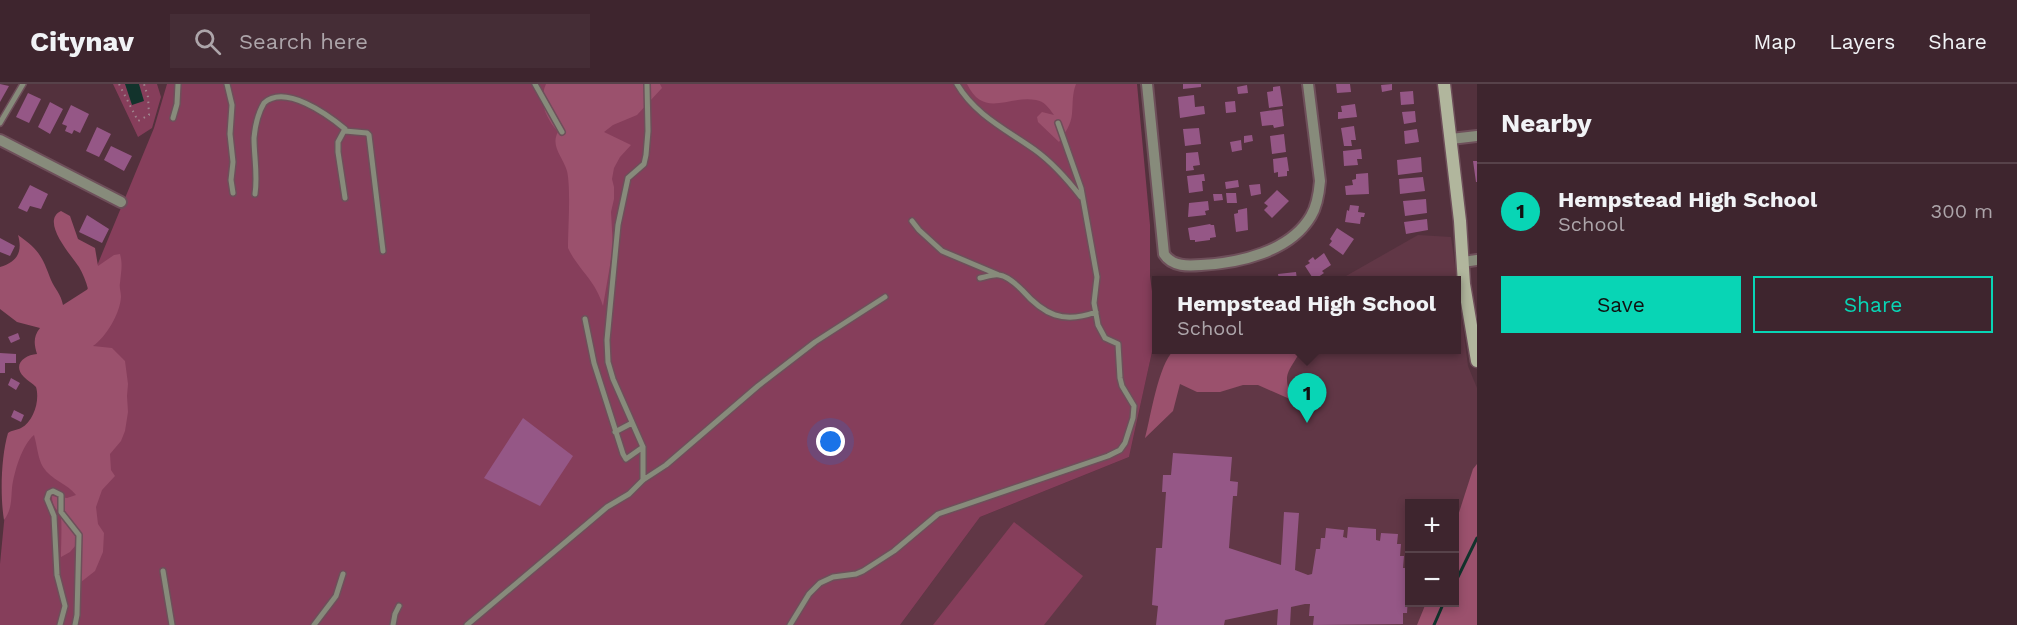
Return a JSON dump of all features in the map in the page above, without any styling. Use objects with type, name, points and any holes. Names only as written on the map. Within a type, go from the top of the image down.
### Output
[{"type":"street","points":[[1147,84],[1164,254],[1167,259],[1186,266],[1241,261],[1277,246],[1298,232],[1311,216],[1319,195],[1320,181],[1308,84]]},
{"type":"street","points":[[1444,84],[1468,315],[1477,361]]},
{"type":"street","points":[[1451,139],[1477,136]]},
{"type":"street","points":[[0,140],[121,202]]},
{"type":"street","points":[[1463,262],[1477,260]]},
{"type":"lane","points":[[0,123],[22,84]]},
{"type":"lane","points":[[172,118],[177,104],[178,84]]},
{"type":"lane","points":[[227,84],[232,105],[230,134],[233,193]]},
{"type":"lane","points":[[535,84],[562,132]]},
{"type":"lane","points":[[643,480],[643,447],[613,379],[608,362],[607,340],[618,225],[628,178],[644,164],[646,155],[647,84]]},
{"type":"lane","points":[[957,84],[967,100],[980,113],[1037,151],[1059,170],[1082,199]]},
{"type":"lane","points":[[255,194],[256,125],[263,104],[273,93],[288,92],[306,98],[321,108],[345,131],[369,135],[383,251]]},
{"type":"lane","points":[[790,625],[809,594],[820,583],[833,577],[863,571],[894,551],[938,514],[1075,468],[1120,450],[1130,432],[1134,406],[1122,386],[1118,344],[1105,338],[1098,325],[1094,303],[1097,277],[1082,199],[1075,168],[1058,123]]},
{"type":"lane","points":[[345,131],[338,142],[345,198]]},
{"type":"lane","points":[[912,221],[942,251],[1016,284],[1030,300],[1052,315],[1081,318],[1096,312]]},
{"type":"lane","points":[[980,278],[999,275]]},
{"type":"lane","points":[[467,625],[607,507],[629,494],[643,480],[666,465],[724,414],[815,342],[885,297]]},
{"type":"lane","points":[[585,319],[594,363],[615,432],[626,459],[643,447]]},
{"type":"lane","points":[[615,432],[632,423]]},
{"type":"lane","points":[[60,625],[65,606],[57,575],[54,516],[47,499],[49,493],[53,491],[61,495],[61,512],[79,535],[75,625]]},
{"type":"lane","points":[[163,571],[172,625]]},
{"type":"lane","points":[[314,625],[336,596],[343,574]]},
{"type":"lane","points":[[393,625],[399,606]]},
{"type":"path","points":[[119,84],[138,121],[149,115],[148,97],[144,84]]},
{"type":"shaded area","points":[[113,84],[157,84],[161,97],[152,128],[138,137]]},
{"type":"shaded area","points":[[125,84],[139,84],[144,101],[132,105]]},
{"type":"shaded area","points":[[167,84],[1137,84],[1150,225],[1152,352],[1129,457],[980,517],[900,625],[0,625],[0,564],[8,481],[154,128]]},
{"type":"shaded area","points":[[546,84],[660,84],[662,88],[637,115],[613,125],[604,132],[631,145],[620,157],[614,168],[612,179],[614,187],[611,212],[613,248],[603,306],[596,289],[568,248],[567,171],[556,147],[558,132],[544,110],[543,97]]},
{"type":"shaded area","points":[[967,84],[1076,84],[1069,125],[1059,142],[1038,122],[1037,117],[1042,112],[1054,115],[1041,102],[1026,99],[989,103],[981,101],[974,95]]},
{"type":"shaded area","points":[[61,211],[70,216],[78,239],[95,248],[98,266],[114,255],[120,254],[122,268],[118,311],[107,331],[93,346],[112,348],[125,361],[128,412],[121,441],[110,454],[111,470],[115,476],[102,490],[96,507],[98,524],[104,533],[103,552],[95,571],[81,582],[75,562],[76,545],[61,557],[61,518],[52,496],[67,498],[76,495],[43,467],[34,435],[19,459],[10,508],[4,520],[2,500],[2,476],[8,433],[26,425],[33,415],[36,404],[36,387],[24,377],[19,365],[28,356],[37,354],[35,341],[40,328],[17,322],[0,309],[0,267],[17,256],[20,246],[18,235],[39,254],[63,305],[88,289],[80,270],[55,230],[55,216]]},
{"type":"shaded area","points":[[1418,235],[1451,237],[1456,276],[1346,276]]},
{"type":"shaded area","points":[[1461,313],[1468,366],[1477,388],[1477,507],[1459,557],[1459,499],[1405,499],[1405,607],[1432,607],[1421,625],[900,625],[980,517],[1129,457],[1152,352],[1152,354],[1461,354]]},
{"type":"shaded area","points":[[1171,354],[1299,354],[1287,378],[1292,400],[1258,385],[1243,385],[1220,392],[1197,392],[1180,384],[1173,411],[1145,438],[1159,379]]},
{"type":"shaded area","points":[[1477,464],[1477,625],[1417,625],[1424,607],[1459,607],[1459,513],[1473,469]]},
{"type":"shaded area","points":[[1014,522],[1083,576],[1044,625],[933,625]]},
{"type":"building","points":[[0,84],[9,86],[0,102]]},
{"type":"building","points":[[1183,84],[1201,84],[1201,87],[1183,89]]},
{"type":"building","points":[[1336,84],[1350,84],[1351,92],[1337,93]]},
{"type":"building","points":[[1392,84],[1392,90],[1382,92],[1381,85]]},
{"type":"building","points":[[1247,85],[1248,93],[1238,94],[1237,87]]},
{"type":"building","points":[[1280,86],[1283,106],[1269,108],[1267,92],[1273,91],[1273,87]]},
{"type":"building","points":[[1413,91],[1414,104],[1401,105],[1400,92]]},
{"type":"building","points":[[28,93],[41,99],[29,123],[16,117]]},
{"type":"building","points":[[1194,95],[1195,107],[1204,106],[1205,114],[1180,118],[1178,97]]},
{"type":"building","points":[[1235,101],[1236,112],[1226,113],[1225,102]]},
{"type":"building","points":[[50,102],[63,109],[50,134],[38,127]]},
{"type":"building","points":[[1355,104],[1357,117],[1338,119],[1338,112],[1342,112],[1341,106]]},
{"type":"building","points":[[71,105],[89,114],[80,133],[74,130],[72,134],[65,131],[67,126],[62,124]]},
{"type":"building","points":[[1282,109],[1284,126],[1274,128],[1273,125],[1262,126],[1260,112]]},
{"type":"building","points":[[1415,111],[1416,122],[1404,124],[1402,112]]},
{"type":"building","points":[[1354,126],[1356,140],[1351,140],[1352,146],[1344,146],[1341,128]]},
{"type":"building","points":[[97,127],[111,134],[99,157],[86,151]]},
{"type":"building","points":[[1199,128],[1201,144],[1185,146],[1183,129]]},
{"type":"building","points":[[1417,129],[1419,142],[1405,144],[1404,131]]},
{"type":"building","points":[[1284,134],[1286,152],[1272,154],[1270,136]]},
{"type":"building","points":[[1252,135],[1253,141],[1244,143],[1244,136]]},
{"type":"building","points":[[1241,140],[1242,150],[1232,152],[1230,142]]},
{"type":"building","points":[[111,146],[132,156],[124,171],[104,160]]},
{"type":"building","points":[[1361,149],[1362,159],[1357,159],[1358,165],[1344,166],[1343,151]]},
{"type":"building","points":[[1198,152],[1200,165],[1193,166],[1194,170],[1186,171],[1186,153]]},
{"type":"building","points":[[1287,157],[1289,171],[1287,171],[1287,176],[1278,177],[1278,172],[1274,173],[1273,159]]},
{"type":"building","points":[[1421,157],[1422,172],[1398,175],[1397,160]]},
{"type":"building","points":[[1473,161],[1477,161],[1477,182],[1476,182]]},
{"type":"building","points":[[1368,173],[1369,194],[1346,195],[1345,186],[1353,185],[1352,180],[1356,179],[1356,174]]},
{"type":"building","points":[[1204,174],[1203,191],[1189,193],[1187,176]]},
{"type":"building","points":[[1423,177],[1425,191],[1400,194],[1399,179]]},
{"type":"building","points":[[1238,180],[1239,187],[1226,189],[1225,182]]},
{"type":"building","points":[[1260,184],[1261,194],[1251,196],[1249,185]]},
{"type":"building","points":[[30,185],[48,194],[41,209],[30,206],[27,212],[18,208]]},
{"type":"building","points":[[1277,190],[1289,201],[1272,218],[1264,210],[1268,206],[1264,203]]},
{"type":"building","points":[[1226,193],[1236,193],[1237,203],[1227,203]]},
{"type":"building","points":[[1213,194],[1222,194],[1223,200],[1214,201]]},
{"type":"building","points":[[1426,199],[1427,213],[1405,216],[1403,201]]},
{"type":"building","points":[[1208,201],[1209,210],[1205,211],[1206,215],[1188,217],[1189,203]]},
{"type":"building","points":[[1350,205],[1359,206],[1358,212],[1365,213],[1364,217],[1361,217],[1360,224],[1345,222]]},
{"type":"building","points":[[1247,208],[1248,230],[1236,232],[1234,214],[1238,213],[1238,210]]},
{"type":"building","points":[[87,215],[109,229],[102,243],[79,232]]},
{"type":"building","points":[[1427,219],[1428,230],[1406,234],[1404,222]]},
{"type":"building","points":[[1214,225],[1216,237],[1195,242],[1195,240],[1190,240],[1188,228]]},
{"type":"building","points":[[1337,228],[1354,239],[1343,255],[1329,245]]},
{"type":"building","points":[[0,238],[15,246],[10,256],[0,252]]},
{"type":"building","points":[[1324,253],[1331,265],[1322,271],[1324,273],[1320,276],[1311,276],[1305,266],[1313,257],[1315,260]]},
{"type":"building","points":[[1296,272],[1296,276],[1278,276],[1278,274]]},
{"type":"building","points":[[18,333],[20,339],[11,343],[8,337]]},
{"type":"building","points":[[0,353],[16,354],[16,363],[5,363],[5,373],[0,373]]},
{"type":"building","points":[[11,378],[20,383],[16,390],[8,385]]},
{"type":"building","points":[[14,410],[24,415],[21,422],[11,417]]},
{"type":"building","points":[[523,418],[573,456],[540,506],[484,478]]},
{"type":"building","points":[[1173,453],[1232,457],[1230,481],[1238,482],[1237,496],[1233,496],[1229,548],[1281,565],[1284,512],[1299,513],[1295,570],[1308,575],[1312,574],[1316,549],[1320,549],[1321,538],[1325,538],[1326,528],[1344,530],[1343,537],[1347,538],[1348,527],[1376,529],[1376,540],[1380,541],[1381,533],[1398,534],[1397,544],[1401,544],[1400,556],[1404,556],[1405,607],[1407,607],[1407,613],[1403,613],[1403,624],[1313,625],[1314,616],[1309,616],[1310,604],[1305,604],[1291,607],[1290,625],[1277,625],[1278,609],[1225,620],[1224,625],[1156,625],[1158,606],[1152,605],[1156,548],[1162,548],[1166,492],[1162,492],[1163,475],[1171,475]]},
{"type":"waterway","points":[[1459,575],[1477,538]]},
{"type":"waterway","points":[[1434,625],[1442,607]]},
{"type":"place","name":"Hempstead High School","points":[[1307,423]]}]
